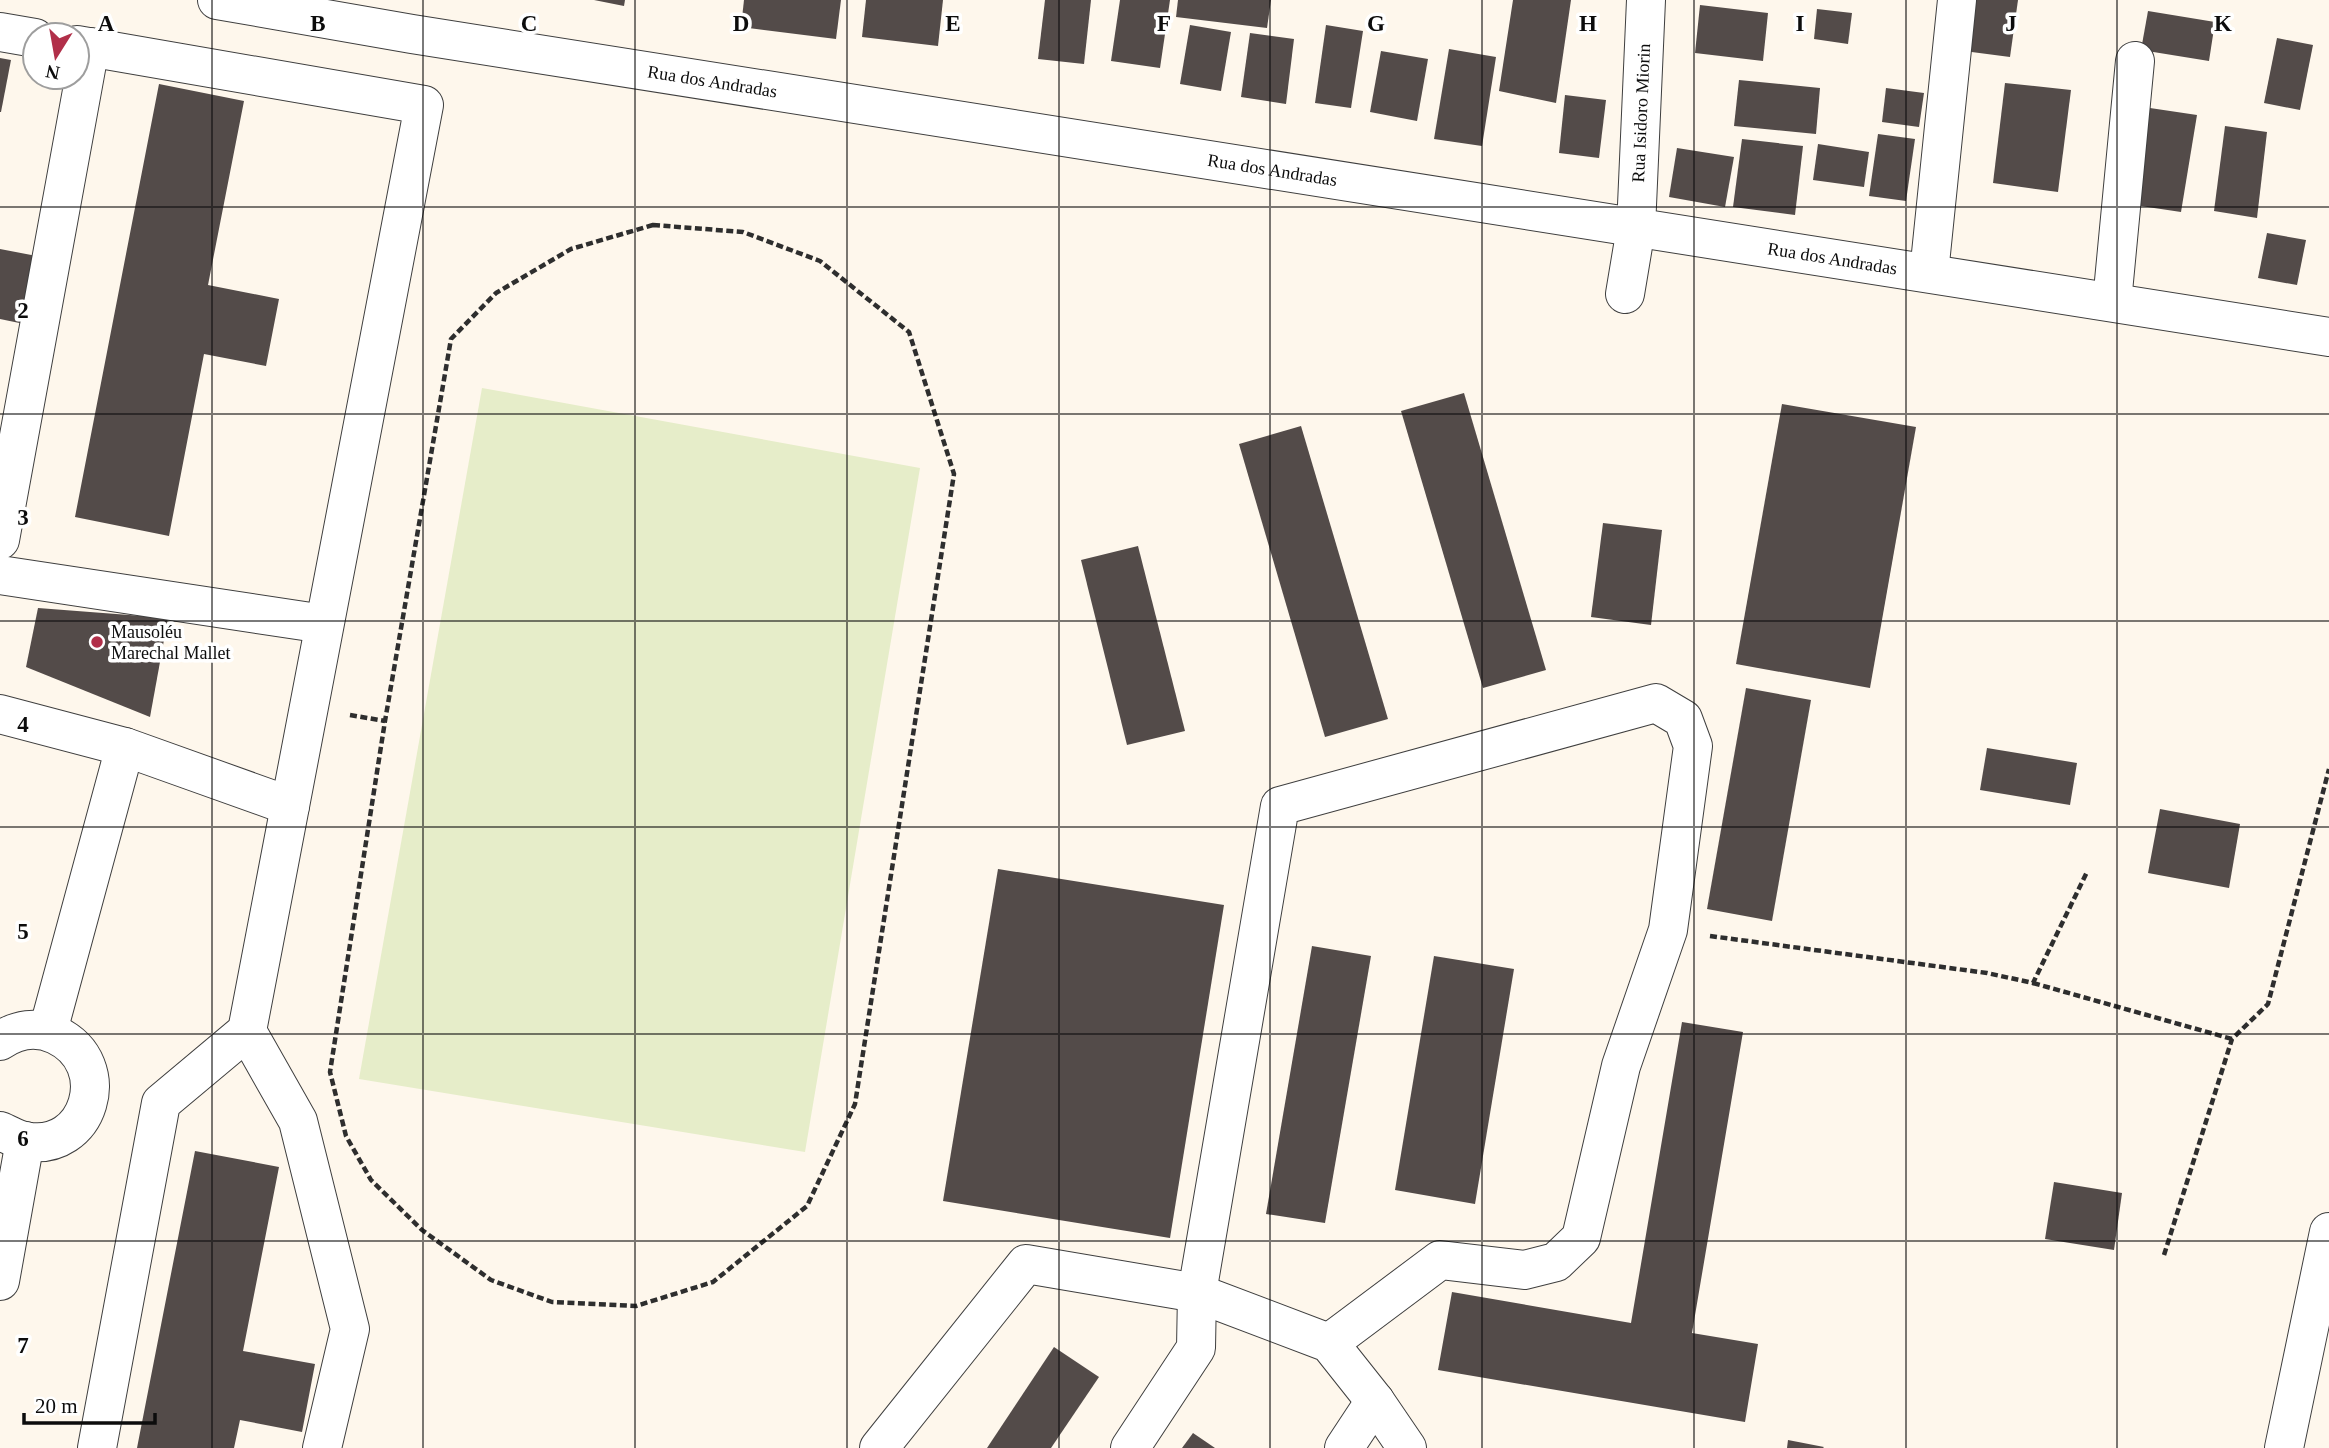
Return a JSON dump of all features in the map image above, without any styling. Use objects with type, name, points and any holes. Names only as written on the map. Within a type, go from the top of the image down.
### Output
[{"type":"street","name":"Rua dos Andradas","points":[[217,0],[426,36],[2329,337]]},
{"type":"street","name":"Rua Isidoro Miorin","points":[[1625,294],[1636,228],[1646,0]]},
{"type":"street","points":[[1929,273],[1957,0]]},
{"type":"street","points":[[0,32],[21,36]]},
{"type":"street","points":[[91,47],[424,105],[247,1031],[161,1103],[97,1448]]},
{"type":"street","points":[[2112,302],[2135,61]]},
{"type":"street","points":[[0,540],[76,91]]},
{"type":"street","points":[[0,575],[324,624]]},
{"type":"street","points":[[1130,1448],[1196,1348],[1197,1293],[1280,806],[1656,703],[1683,719],[1693,746],[1668,930],[1621,1066],[1581,1238],[1556,1262],[1524,1270],[1440,1260],[1329,1343]]},
{"type":"street","points":[[0,713],[125,747],[290,806]]},
{"type":"street","points":[[48,1031],[125,747]]},
{"type":"street","points":[[0,1041],[28,1029],[48,1031],[69,1041],[82,1055],[90,1073],[91,1093],[88,1105],[78,1122],[63,1135],[45,1142],[12,1136],[0,1281]]},
{"type":"street","points":[[247,1031],[298,1121],[350,1329],[322,1448]]},
{"type":"street","points":[[2284,1448],[2329,1232]]},
{"type":"street","points":[[879,1448],[1026,1264],[1197,1293],[1329,1343],[1375,1401],[1407,1448]]},
{"type":"street","points":[[1344,1448],[1375,1401]]},
{"type":"path","points":[[653,225],[743,232],[820,261],[909,332],[954,474],[855,1104],[807,1206],[713,1282],[636,1306],[552,1302],[491,1280],[422,1230],[370,1180],[346,1136],[330,1072],[385,721],[450,339],[496,293],[571,249],[653,225]]},
{"type":"path","points":[[2164,1255],[2232,1039],[2269,1004],[2329,769]]},
{"type":"path","points":[[2033,983],[2087,872]]},
{"type":"path","points":[[1668,930],[1987,973],[2033,983],[2232,1039]]},
{"type":"green space","points":[[482,388],[920,468],[805,1152],[359,1079]]},
{"type":"building","points":[[594,0],[625,0],[624,6]]},
{"type":"building","points":[[744,0],[841,0],[836,39],[741,27]]},
{"type":"building","points":[[866,0],[943,0],[938,46],[862,37]]},
{"type":"building","points":[[1045,0],[1091,0],[1084,64],[1038,59]]},
{"type":"building","points":[[1120,0],[1170,0],[1160,68],[1111,61]]},
{"type":"building","points":[[1178,0],[1271,0],[1267,28],[1176,17]]},
{"type":"building","points":[[1513,0],[1571,0],[1556,103],[1499,91]]},
{"type":"building","points":[[1971,0],[2018,0],[2010,57],[1964,51]]},
{"type":"building","points":[[1700,5],[1768,13],[1763,61],[1695,53]]},
{"type":"building","points":[[1817,9],[1852,13],[1848,44],[1814,39]]},
{"type":"building","points":[[2148,11],[2215,22],[2209,61],[2141,50]]},
{"type":"building","points":[[1190,25],[1231,32],[1221,91],[1180,84]]},
{"type":"building","points":[[1326,25],[1363,31],[1351,108],[1315,103]]},
{"type":"building","points":[[1250,33],[1294,39],[1286,104],[1241,97]]},
{"type":"building","points":[[2277,38],[2313,45],[2300,110],[2264,103]]},
{"type":"building","points":[[1449,49],[1496,57],[1482,146],[1434,139]]},
{"type":"building","points":[[1381,51],[1428,59],[1417,121],[1370,112]]},
{"type":"building","points":[[0,58],[11,60],[1,112],[0,112]]},
{"type":"building","points":[[1739,80],[1820,88],[1816,134],[1734,126]]},
{"type":"building","points":[[2005,83],[2071,90],[2058,192],[1993,183]]},
{"type":"building","points":[[159,84],[244,101],[208,285],[279,299],[266,366],[204,354],[169,536],[75,517]]},
{"type":"building","points":[[1886,88],[1924,93],[1919,127],[1882,122]]},
{"type":"building","points":[[1565,95],[1606,100],[1599,158],[1559,153]]},
{"type":"building","points":[[2150,108],[2197,115],[2181,212],[2134,205]]},
{"type":"building","points":[[2225,126],[2267,132],[2257,218],[2214,211]]},
{"type":"building","points":[[1878,134],[1915,139],[1906,201],[1869,196]]},
{"type":"building","points":[[1742,139],[1803,146],[1795,215],[1733,207]]},
{"type":"building","points":[[1818,144],[1869,152],[1864,187],[1813,180]]},
{"type":"building","points":[[1677,148],[1734,157],[1725,207],[1669,197]]},
{"type":"building","points":[[2267,233],[2306,240],[2297,285],[2258,278]]},
{"type":"building","points":[[0,249],[47,258],[34,326],[0,319]]},
{"type":"building","points":[[1464,393],[1546,670],[1483,688],[1401,411]]},
{"type":"building","points":[[1782,404],[1916,427],[1870,688],[1736,664]]},
{"type":"building","points":[[1301,426],[1388,719],[1325,737],[1239,444]]},
{"type":"building","points":[[1603,523],[1662,530],[1651,625],[1591,617]]},
{"type":"building","points":[[1138,546],[1185,731],[1127,745],[1081,560]]},
{"type":"building","name":"Mausoléu Marechal Mallet","points":[[38,608],[168,618],[150,717],[26,667]]},
{"type":"building","points":[[1746,688],[1811,700],[1772,921],[1707,909]]},
{"type":"building","points":[[1987,748],[2077,763],[2070,805],[1980,790]]},
{"type":"building","points":[[2160,809],[2240,824],[2229,888],[2148,873]]},
{"type":"building","points":[[998,869],[1224,905],[1170,1238],[943,1201]]},
{"type":"building","points":[[1312,946],[1371,956],[1325,1223],[1266,1214]]},
{"type":"building","points":[[1434,956],[1514,969],[1475,1204],[1395,1190]]},
{"type":"building","points":[[1682,1022],[1743,1032],[1692,1333],[1758,1344],[1745,1422],[1438,1370],[1452,1292],[1631,1323]]},
{"type":"building","points":[[195,1151],[279,1167],[243,1351],[315,1364],[302,1432],[240,1420],[234,1448],[137,1448]]},
{"type":"building","points":[[2054,1182],[2122,1193],[2114,1250],[2045,1239]]},
{"type":"building","points":[[1054,1347],[1099,1377],[1051,1448],[987,1448]]},
{"type":"building","points":[[1193,1433],[1215,1448],[1182,1448]]},
{"type":"building","points":[[1788,1440],[1824,1447],[1787,1448]]},
{"type":"place","name":"Mausoléu Marechal Mallet","points":[[97,642]]}]
